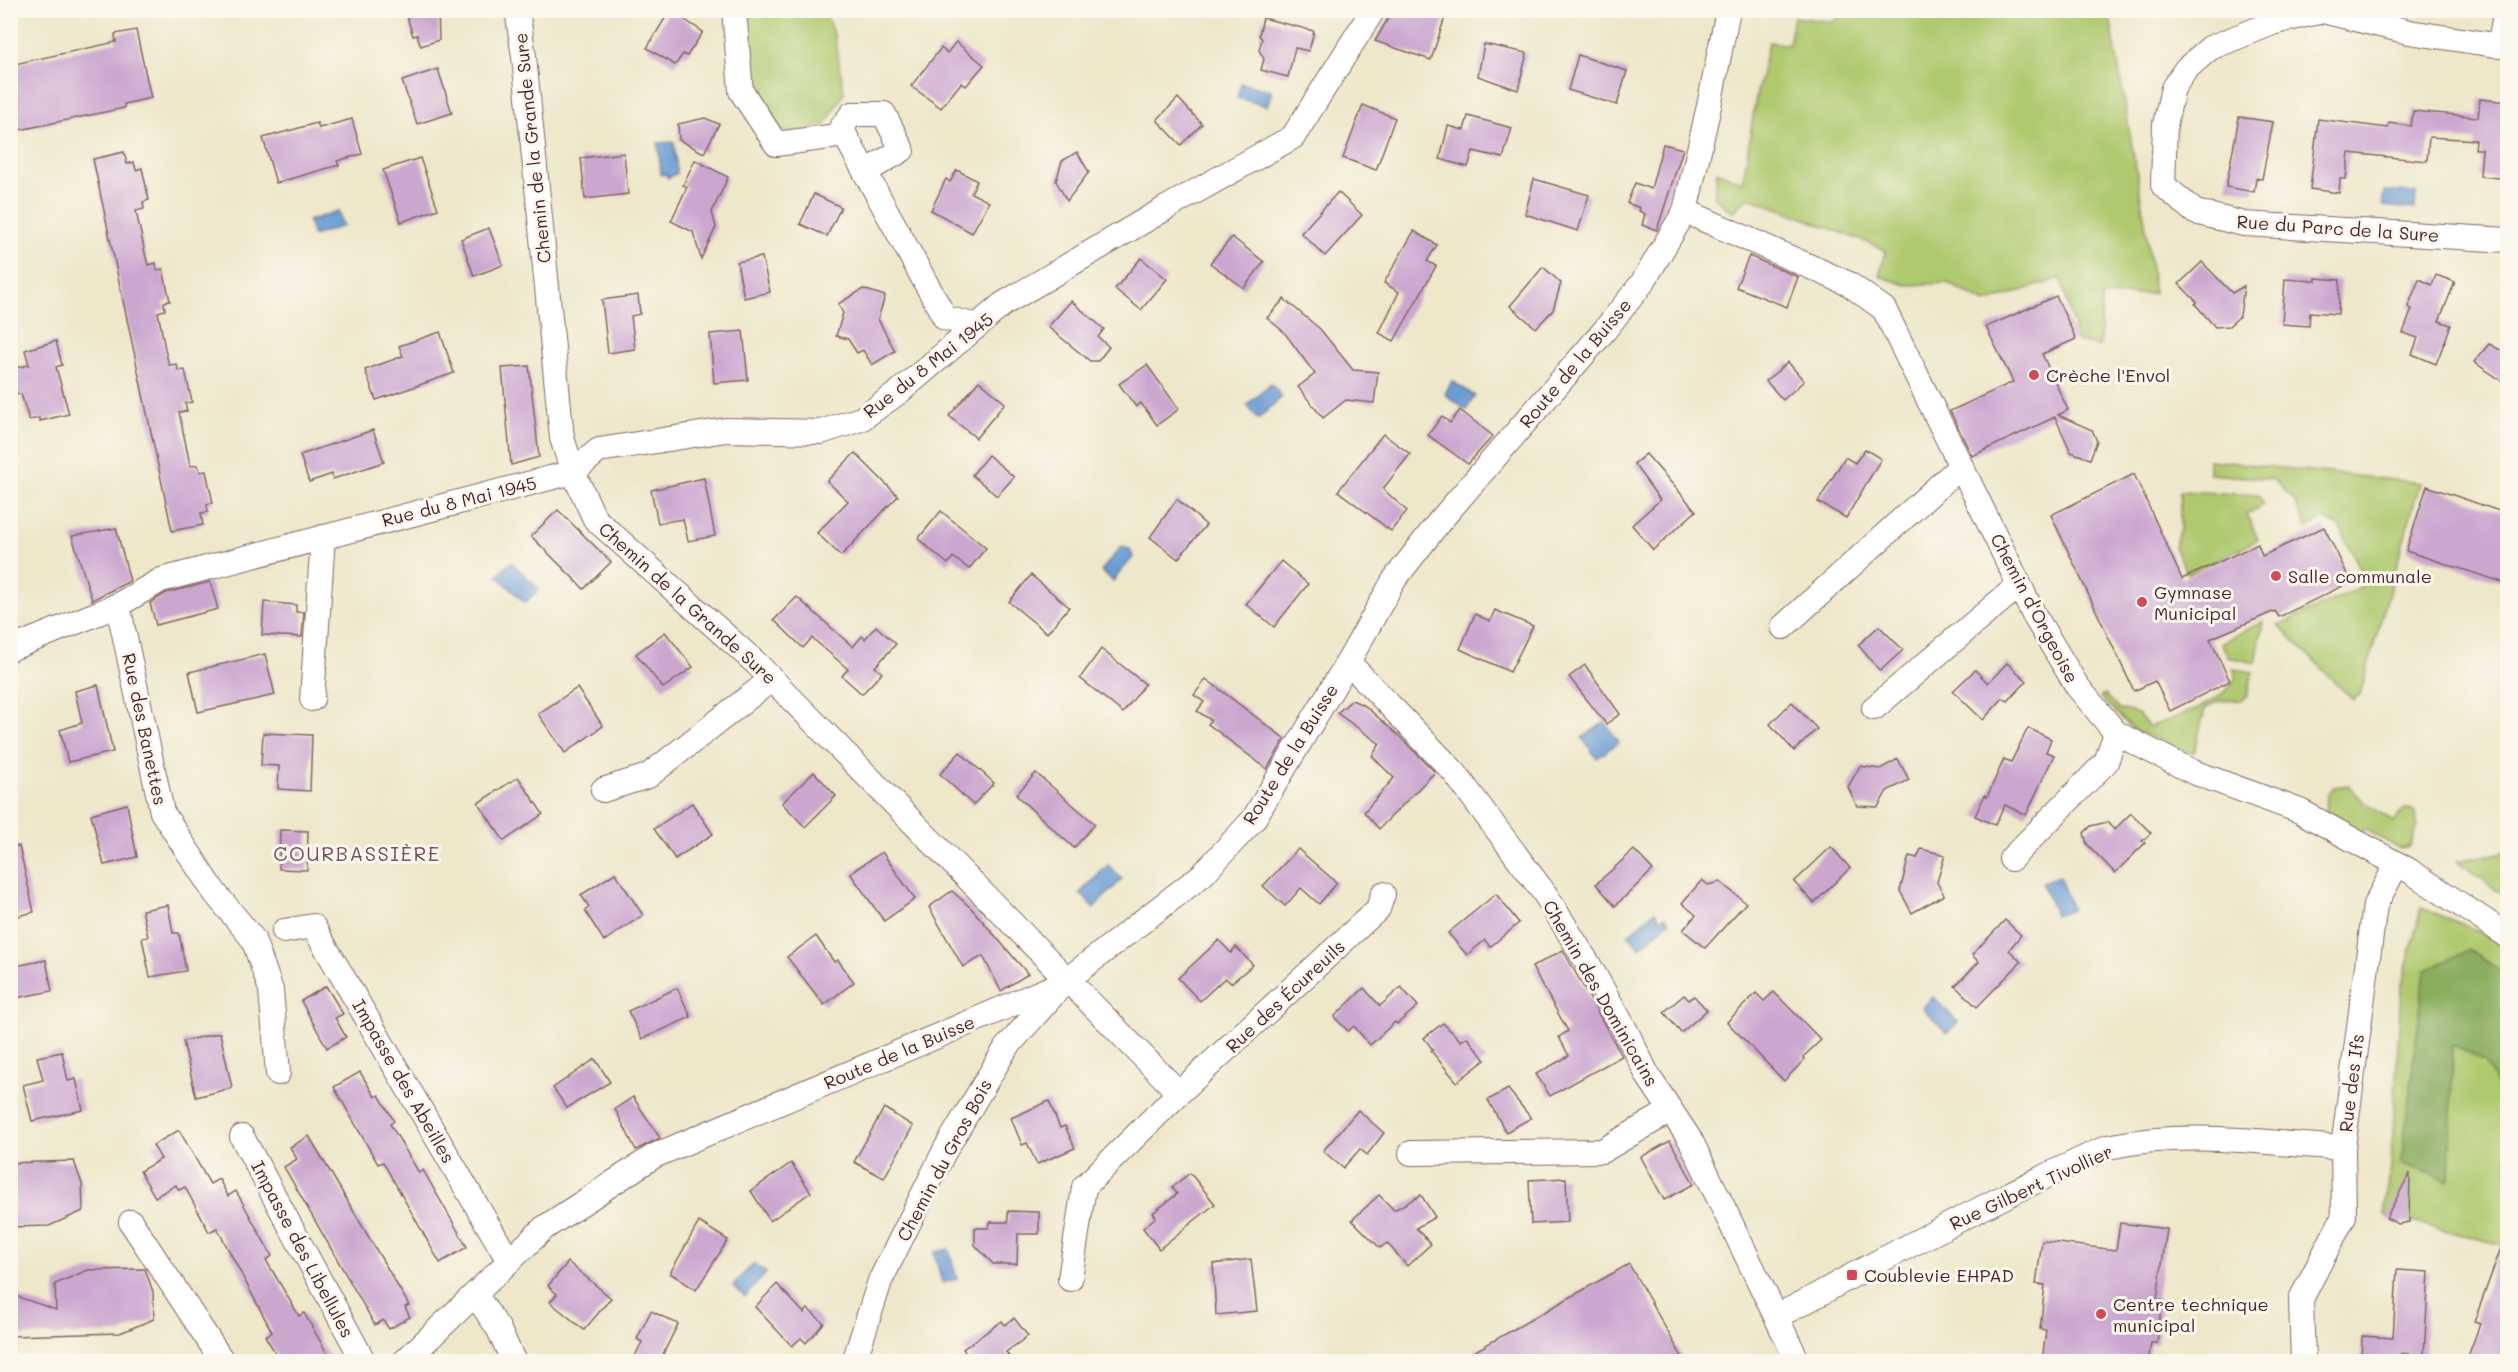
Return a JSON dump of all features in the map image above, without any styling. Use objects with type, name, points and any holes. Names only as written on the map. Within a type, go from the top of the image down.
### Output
[{"type":"street","name":"Chemin de la Grande Sure","points":[[517,10],[562,438],[573,472],[596,519],[772,679],[1068,979]]},
{"type":"street","points":[[734,10],[741,91],[776,144],[845,135]]},
{"type":"street","name":"Rue du 8 Mai 1945","points":[[10,649],[118,605],[161,580],[573,472],[599,450],[726,430],[821,432],[861,419],[1003,304],[1166,208],[1293,137],[1373,10]]},
{"type":"street","name":"Route de la Buisse","points":[[404,1362],[544,1228],[654,1156],[1053,987],[1068,979],[1202,875],[1253,820],[1348,662],[1394,580],[1439,522],[1604,331],[1643,282],[1685,211],[1728,10]]},
{"type":"street","name":"Rue du Parc de la Sure","points":[[2506,10],[2503,46],[2409,32],[2323,11],[2274,22],[2210,48],[2186,69],[2173,88],[2165,124],[2163,185],[2195,212],[2244,224],[2508,240]]},
{"type":"street","points":[[865,172],[902,150],[884,114],[852,114],[840,128],[945,318],[939,358]]},
{"type":"street","name":"Chemin d'Orgeoise","points":[[1685,211],[1849,284],[1884,309],[2019,585],[2077,686],[2116,733],[2193,772],[2300,811],[2397,864],[2508,936]]},
{"type":"street","points":[[945,318],[977,326]]},
{"type":"street","points":[[1783,627],[1961,466]]},
{"type":"street","points":[[312,699],[323,537]]},
{"type":"street","points":[[1874,708],[2019,585]]},
{"type":"street","name":"Rue des Banettes","points":[[118,605],[162,812],[215,893],[253,939],[272,990],[278,1073]]},
{"type":"street","name":"Chemin des Dominicains","points":[[1348,662],[1454,772],[1545,894],[1626,1030],[1648,1076],[1690,1141],[1798,1362]]},
{"type":"street","points":[[603,790],[648,776],[772,679]]},
{"type":"street","points":[[2011,859],[2106,762],[2116,733]]},
{"type":"street","name":"Rue des Ifs","points":[[2303,1362],[2301,1299],[2344,1216],[2343,1148],[2374,904],[2397,864]]},
{"type":"street","name":"Rue des Écureuils","points":[[1070,1279],[1084,1187],[1179,1094],[1378,909],[1383,894]]},
{"type":"street","name":"Impasse des Abeilles","points":[[284,931],[313,926],[509,1261]]},
{"type":"street","points":[[1068,979],[1179,1094]]},
{"type":"street","name":"Chemin du Gros Bois","points":[[854,1362],[880,1281],[945,1150],[1006,1048],[1068,979]]},
{"type":"street","points":[[1411,1153],[1602,1151],[1670,1111]]},
{"type":"street","name":"Impasse des Libellules","points":[[242,1137],[364,1362]]},
{"type":"street","name":"Rue Gilbert Tivollier","points":[[1776,1317],[1804,1304],[1919,1240],[2108,1147],[2141,1140],[2199,1139],[2343,1148]]},
{"type":"street","points":[[131,1222],[223,1362]]},
{"type":"street","points":[[475,1294],[498,1328],[514,1362]]},
{"type":"green space","points":[[781,10],[824,11],[835,38],[844,93],[822,130],[784,133],[750,81],[745,14]]},
{"type":"green space","points":[[1844,11],[2109,11],[2145,222],[2154,293],[2102,297],[2100,347],[2077,341],[2061,278],[1985,303],[1948,283],[1907,285],[1879,276],[1886,250],[1749,197],[1733,212],[1714,198],[1717,171],[1743,183],[1756,97],[1769,42],[1789,45],[1794,17],[1833,22]]},
{"type":"green space","points":[[2209,460],[2420,483],[2360,694],[2353,700],[2278,625],[2360,588],[2363,574],[2339,526],[2324,518],[2307,528],[2293,499],[2273,479],[2209,474]]},
{"type":"green space","points":[[2180,491],[2259,495],[2263,505],[2247,514],[2258,540],[2188,574],[2174,547],[2180,529]]},
{"type":"green space","points":[[2263,621],[2256,663],[2229,657],[2221,643]]},
{"type":"green space","points":[[2233,669],[2253,672],[2247,696],[2242,700],[2219,701],[2205,709],[2194,752],[2186,752],[2134,730],[2100,697],[2105,694],[2119,709],[2138,714],[2149,727],[2185,714],[2222,694],[2236,676]]},
{"type":"green space","points":[[2348,785],[2364,802],[2394,822],[2405,808],[2414,811],[2418,827],[2409,847],[2400,849],[2367,830],[2357,832],[2343,825],[2341,818],[2326,810],[2327,795],[2334,787]]},
{"type":"green space","points":[[2507,852],[2507,897],[2457,861]]},
{"type":"green space","points":[[2421,908],[2477,930],[2507,949],[2507,1246],[2384,1215],[2391,1166],[2401,989]]},
{"type":"green space","points":[[2468,950],[2507,974],[2507,1107],[2485,1062],[2453,1045],[2449,1181],[2401,1163],[2425,971]]},
{"type":"water","points":[[1241,83],[1272,91],[1267,106],[1237,98]]},
{"type":"water","points":[[674,142],[677,173],[668,178],[665,174],[661,175],[658,143]]},
{"type":"water","points":[[2384,191],[2416,193],[2415,209],[2382,206]]},
{"type":"water","points":[[338,211],[343,226],[313,236],[308,221]]},
{"type":"water","points":[[1452,381],[1475,396],[1466,410],[1445,394]]},
{"type":"water","points":[[1271,384],[1282,397],[1258,419],[1247,405]]},
{"type":"water","points":[[1121,547],[1130,549],[1133,557],[1113,581],[1101,571]]},
{"type":"water","points":[[511,562],[539,589],[525,603],[497,575]]},
{"type":"water","points":[[1605,722],[1619,742],[1597,758],[1582,738]]},
{"type":"water","points":[[1108,865],[1122,879],[1094,908],[1080,893]]},
{"type":"water","points":[[2059,876],[2072,909],[2055,915],[2042,882]]},
{"type":"water","points":[[1655,911],[1661,919],[1665,916],[1669,922],[1640,948],[1628,935]]},
{"type":"water","points":[[1933,997],[1958,1022],[1947,1033],[1922,1008]]},
{"type":"water","points":[[949,1249],[957,1279],[942,1283],[934,1252]]},
{"type":"water","points":[[754,1263],[766,1273],[745,1297],[733,1286]]},
{"type":"building","points":[[418,10],[438,10],[439,40],[421,46],[417,35],[413,36],[406,14]]},
{"type":"building","points":[[670,10],[703,32],[687,56],[683,54],[675,65],[647,48]]},
{"type":"building","points":[[1393,10],[1426,10],[1445,17],[1431,60],[1375,41]]},
{"type":"building","points":[[1263,18],[1314,31],[1309,51],[1295,48],[1288,77],[1261,70],[1264,59],[1259,50],[1262,39],[1259,35]]},
{"type":"building","points":[[136,30],[151,98],[124,104],[124,108],[10,132],[10,65],[116,42],[115,34]]},
{"type":"building","points":[[956,42],[984,65],[966,86],[961,83],[941,108],[911,86],[941,48],[947,53]]},
{"type":"building","points":[[1484,44],[1527,53],[1518,90],[1478,76]]},
{"type":"building","points":[[1578,55],[1627,71],[1617,105],[1568,90]]},
{"type":"building","points":[[438,69],[452,113],[417,124],[402,81]]},
{"type":"building","points":[[1178,98],[1202,124],[1181,145],[1157,120]]},
{"type":"building","points":[[2480,99],[2508,102],[2508,179],[2480,176],[2482,149],[2475,149],[2476,140],[2429,137],[2427,161],[2349,153],[2346,179],[2340,179],[2339,193],[2310,189],[2318,119],[2388,128],[2389,123],[2411,126],[2413,111],[2478,117]]},
{"type":"building","points":[[1363,105],[1395,118],[1376,170],[1343,158]]},
{"type":"building","points":[[1468,116],[1512,128],[1503,158],[1473,151],[1468,167],[1440,159],[1448,126],[1464,130]]},
{"type":"building","points":[[2239,117],[2273,122],[2262,179],[2256,178],[2254,192],[2226,187]]},
{"type":"building","points":[[705,118],[719,124],[704,153],[679,140],[678,124]]},
{"type":"building","points":[[352,119],[362,154],[337,161],[339,165],[276,183],[263,138],[317,123],[319,128]]},
{"type":"building","points":[[1663,144],[1683,149],[1657,230],[1642,225],[1645,214],[1639,211],[1640,208],[1627,203],[1635,183],[1651,189]]},
{"type":"building","points":[[124,152],[127,164],[134,162],[136,170],[142,168],[149,200],[143,202],[144,209],[136,211],[148,265],[156,263],[157,270],[163,269],[170,301],[164,302],[165,310],[158,312],[166,354],[169,365],[177,364],[178,371],[185,370],[192,402],[185,403],[187,411],[179,412],[190,466],[198,465],[200,472],[206,471],[213,503],[207,504],[208,512],[201,513],[203,525],[172,531],[93,159]]},
{"type":"building","points":[[1077,152],[1089,172],[1067,201],[1056,181],[1062,161]]},
{"type":"building","points":[[624,153],[628,194],[585,199],[581,158]]},
{"type":"building","points":[[420,158],[438,209],[401,222],[383,170]]},
{"type":"building","points":[[695,160],[728,177],[712,212],[716,227],[701,259],[693,232],[671,221],[687,187],[683,185]]},
{"type":"building","points":[[957,170],[977,181],[971,193],[989,202],[972,233],[931,210],[946,179],[950,182]]},
{"type":"building","points":[[1534,179],[1589,195],[1578,231],[1525,214]]},
{"type":"building","points":[[1338,192],[1362,215],[1325,256],[1301,233]]},
{"type":"building","points":[[814,194],[841,207],[827,236],[800,224]]},
{"type":"building","points":[[489,228],[503,265],[474,276],[461,239]]},
{"type":"building","points":[[1414,231],[1437,245],[1427,261],[1436,266],[1394,341],[1379,333],[1399,292],[1384,283]]},
{"type":"building","points":[[1232,237],[1264,262],[1244,288],[1210,263]]},
{"type":"building","points":[[1749,256],[1798,277],[1787,307],[1736,287]]},
{"type":"building","points":[[762,257],[770,292],[744,298],[737,262]]},
{"type":"building","points":[[1141,258],[1167,279],[1141,310],[1115,289]]},
{"type":"building","points":[[2202,262],[2232,293],[2244,286],[2240,316],[2229,326],[2215,327],[2195,304],[2197,302],[2179,284]]},
{"type":"building","points":[[1543,267],[1561,283],[1553,310],[1536,328],[1510,306]]},
{"type":"building","points":[[2436,275],[2455,282],[2439,321],[2451,325],[2436,364],[2412,354],[2418,338],[2403,333],[2412,309],[2408,307],[2419,279],[2432,285]]},
{"type":"building","points":[[2316,278],[2340,280],[2338,314],[2310,312],[2309,326],[2282,324],[2285,279],[2316,281]]},
{"type":"building","points":[[863,289],[885,296],[878,319],[895,351],[872,365],[863,350],[857,353],[848,339],[836,336],[843,313],[838,304]]},
{"type":"building","points":[[638,295],[640,314],[631,316],[635,349],[608,353],[602,300]]},
{"type":"building","name":"Crèche l'Envol","points":[[2056,296],[2076,339],[2042,354],[2068,410],[2058,415],[2092,430],[2097,441],[2090,459],[2071,452],[2055,417],[1972,456],[1950,411],[2013,382],[1986,327]]},
{"type":"building","points":[[1284,299],[1320,329],[1353,370],[1378,372],[1374,403],[1346,400],[1323,418],[1298,387],[1315,374],[1284,332],[1267,318]]},
{"type":"building","points":[[1071,301],[1104,329],[1098,337],[1109,347],[1098,361],[1090,361],[1048,327]]},
{"type":"building","points":[[743,331],[748,380],[714,383],[710,334]]},
{"type":"building","points":[[440,332],[454,373],[376,400],[365,370],[403,356],[399,346]]},
{"type":"building","points":[[56,341],[62,365],[56,367],[69,414],[40,421],[39,418],[29,420],[21,394],[17,394],[10,369],[29,365],[25,350]]},
{"type":"building","points":[[2489,344],[2508,354],[2508,385],[2474,362]]},
{"type":"building","points":[[1788,362],[1804,381],[1783,400],[1766,381]]},
{"type":"building","points":[[1147,365],[1179,409],[1157,425],[1141,403],[1136,407],[1119,384]]},
{"type":"building","points":[[529,366],[539,457],[511,465],[502,368]]},
{"type":"building","points":[[979,381],[1005,403],[976,438],[949,416]]},
{"type":"building","points":[[1460,410],[1493,436],[1468,464],[1428,435],[1442,416],[1450,423]]},
{"type":"building","points":[[373,430],[384,462],[333,479],[332,474],[309,482],[300,455]]},
{"type":"building","points":[[1383,434],[1410,454],[1383,489],[1407,511],[1391,531],[1338,491]]},
{"type":"building","points":[[1865,449],[1881,459],[1846,518],[1818,502],[1845,457],[1855,463]]},
{"type":"building","points":[[855,453],[898,496],[841,556],[817,533],[848,501],[827,481]]},
{"type":"building","points":[[1646,454],[1696,511],[1653,550],[1632,525],[1660,500],[1634,464]]},
{"type":"building","points":[[988,455],[1014,477],[997,496],[972,475]]},
{"type":"building","points":[[2134,474],[2182,579],[2258,544],[2262,556],[2324,527],[2351,582],[2279,617],[2275,611],[2210,639],[2230,681],[2170,711],[2155,681],[2134,691],[2051,515]]},
{"type":"building","points":[[704,478],[715,536],[688,541],[683,519],[658,523],[651,490]]},
{"type":"building","points":[[2427,486],[2508,514],[2508,584],[2406,551]]},
{"type":"building","points":[[1177,499],[1206,525],[1178,559],[1150,537]]},
{"type":"building","points":[[558,510],[611,562],[584,589],[531,536]]},
{"type":"building","points":[[941,511],[986,548],[969,569],[953,557],[948,564],[918,539]]},
{"type":"building","points":[[116,528],[130,581],[92,600],[72,536]]},
{"type":"building","points":[[1281,561],[1308,584],[1274,627],[1246,604]]},
{"type":"building","points":[[1031,575],[1069,607],[1047,633],[1009,602]]},
{"type":"building","points":[[210,582],[218,609],[156,625],[150,603],[166,593]]},
{"type":"building","points":[[797,597],[853,647],[862,636],[865,639],[876,626],[896,644],[875,667],[882,673],[862,694],[842,676],[848,669],[812,638],[803,648],[774,620]]},
{"type":"building","points":[[264,602],[296,605],[296,612],[304,612],[302,637],[262,635]]},
{"type":"building","points":[[1495,610],[1533,626],[1510,672],[1460,649],[1475,614],[1490,621]]},
{"type":"building","points":[[1879,626],[1903,650],[1880,671],[1858,645]]},
{"type":"building","points":[[665,632],[693,667],[663,688],[636,654]]},
{"type":"building","points":[[1101,649],[1145,684],[1123,713],[1080,678]]},
{"type":"building","points":[[265,654],[275,695],[198,712],[189,672]]},
{"type":"building","points":[[2007,663],[2027,681],[2008,701],[2003,698],[1983,720],[1953,691],[1975,670],[1988,683]]},
{"type":"building","points":[[1585,665],[1620,714],[1606,724],[1569,677]]},
{"type":"building","points":[[1206,679],[1285,739],[1267,769],[1208,724],[1211,720],[1197,711],[1204,702],[1194,695]]},
{"type":"building","points":[[98,685],[113,752],[68,762],[60,730],[82,723],[75,691]]},
{"type":"building","points":[[577,688],[603,726],[565,753],[538,714]]},
{"type":"building","points":[[1352,700],[1365,706],[1435,772],[1379,829],[1364,812],[1394,778],[1372,756],[1380,744],[1337,713]]},
{"type":"building","points":[[1792,702],[1817,729],[1794,751],[1770,724]]},
{"type":"building","points":[[2028,728],[2051,739],[2046,752],[2054,755],[2026,815],[2005,805],[1995,825],[1975,816],[1985,795],[1987,797],[2004,759],[2011,762]]},
{"type":"building","points":[[263,733],[312,735],[310,791],[278,789],[279,766],[261,765]]},
{"type":"building","points":[[960,752],[994,783],[973,805],[940,774]]},
{"type":"building","points":[[1898,759],[1909,780],[1887,791],[1878,807],[1857,806],[1848,787],[1860,766],[1880,769]]},
{"type":"building","points":[[814,772],[836,796],[805,827],[782,803]]},
{"type":"building","points":[[1036,773],[1095,824],[1074,848],[1016,795]]},
{"type":"building","points":[[518,777],[543,814],[504,841],[478,803]]},
{"type":"building","points":[[692,803],[713,834],[675,859],[654,829]]},
{"type":"building","points":[[127,804],[137,857],[104,865],[91,814]]},
{"type":"building","points":[[2131,813],[2151,833],[2142,841],[2145,843],[2115,873],[2087,844],[2084,833],[2091,826],[2107,822],[2114,830]]},
{"type":"building","points":[[280,830],[308,831],[307,870],[279,869]]},
{"type":"building","points":[[19,846],[34,912],[10,918],[10,847]]},
{"type":"building","points":[[1831,847],[1850,868],[1814,903],[1794,882]]},
{"type":"building","points":[[1298,849],[1337,883],[1319,904],[1301,888],[1285,906],[1263,886]]},
{"type":"building","points":[[1921,849],[1945,855],[1937,882],[1944,895],[1912,913],[1900,891],[1909,856],[1917,858]]},
{"type":"building","points":[[1634,850],[1653,870],[1615,906],[1596,884]]},
{"type":"building","points":[[882,852],[915,899],[884,921],[850,873]]},
{"type":"building","points":[[615,873],[643,915],[604,941],[585,911],[589,907],[581,895]]},
{"type":"building","points":[[1702,880],[1708,885],[1720,882],[1746,903],[1705,948],[1683,930],[1696,915],[1682,903]]},
{"type":"building","points":[[952,891],[972,909],[1028,974],[1001,991],[983,956],[963,967],[929,907]]},
{"type":"building","points":[[1496,894],[1519,923],[1490,947],[1485,940],[1467,955],[1448,933]]},
{"type":"building","points":[[168,905],[173,933],[179,933],[186,971],[150,977],[142,938],[148,937],[142,910]]},
{"type":"building","points":[[2005,920],[2021,935],[2009,950],[2021,962],[1977,1007],[1955,986],[1979,962],[1972,955]]},
{"type":"building","points":[[816,936],[834,962],[838,960],[854,982],[824,1005],[787,957]]},
{"type":"building","points":[[1219,940],[1231,953],[1236,947],[1253,965],[1231,983],[1225,978],[1200,1001],[1178,978]]},
{"type":"building","points":[[1563,950],[1622,1056],[1550,1096],[1536,1074],[1569,1056],[1559,1037],[1568,1031],[1532,967]]},
{"type":"building","points":[[46,960],[52,991],[10,999],[10,967]]},
{"type":"building","points":[[326,986],[343,1014],[335,1018],[346,1037],[327,1048],[301,1001]]},
{"type":"building","points":[[1401,987],[1418,1006],[1397,1024],[1395,1022],[1370,1045],[1354,1026],[1348,1031],[1334,1017],[1364,988],[1380,1006]]},
{"type":"building","points":[[677,988],[691,1017],[642,1039],[628,1011]]},
{"type":"building","points":[[1774,992],[1821,1040],[1803,1057],[1805,1059],[1784,1081],[1727,1022],[1756,993],[1764,1001]]},
{"type":"building","points":[[1684,995],[1689,1000],[1694,996],[1707,1010],[1681,1033],[1664,1012]]},
{"type":"building","points":[[1443,1023],[1461,1041],[1467,1037],[1485,1060],[1457,1082],[1431,1051],[1433,1050],[1424,1038]]},
{"type":"building","points":[[220,1033],[232,1088],[196,1097],[183,1041]]},
{"type":"building","points":[[62,1052],[68,1081],[76,1079],[83,1110],[32,1121],[23,1085],[43,1080],[37,1057]]},
{"type":"building","points":[[595,1059],[610,1082],[567,1108],[553,1088]]},
{"type":"building","points":[[360,1072],[375,1097],[379,1095],[394,1121],[390,1124],[419,1173],[423,1170],[467,1247],[440,1263],[383,1162],[378,1164],[334,1087]]},
{"type":"building","points":[[1508,1089],[1531,1118],[1506,1132],[1488,1100]]},
{"type":"building","points":[[633,1097],[660,1138],[636,1150],[615,1109]]},
{"type":"building","points":[[1049,1101],[1060,1128],[1065,1126],[1075,1148],[1037,1164],[1027,1143],[1022,1145],[1011,1118]]},
{"type":"building","points":[[884,1108],[913,1126],[884,1178],[854,1162]]},
{"type":"building","points":[[1358,1110],[1384,1133],[1367,1155],[1360,1149],[1343,1168],[1323,1151]]},
{"type":"building","points":[[179,1130],[210,1184],[219,1179],[228,1196],[236,1191],[272,1256],[266,1260],[299,1316],[304,1313],[332,1362],[281,1362],[265,1336],[272,1332],[217,1228],[209,1232],[185,1187],[179,1190],[176,1185],[155,1197],[140,1171],[161,1159],[153,1145]]},
{"type":"building","points":[[309,1136],[409,1305],[405,1307],[410,1317],[389,1329],[383,1320],[375,1325],[284,1167],[297,1159],[290,1147]]},
{"type":"building","points":[[1670,1141],[1694,1184],[1664,1200],[1641,1157]]},
{"type":"building","points":[[74,1161],[82,1184],[83,1211],[49,1226],[10,1227],[10,1163]]},
{"type":"building","points":[[791,1163],[811,1192],[770,1221],[751,1191]]},
{"type":"building","points":[[1190,1173],[1215,1204],[1159,1249],[1143,1228],[1156,1217],[1153,1213],[1177,1194],[1172,1187]]},
{"type":"building","points":[[2410,1173],[2409,1222],[2398,1224],[2386,1218]]},
{"type":"building","points":[[1566,1178],[1568,1222],[1531,1224],[1529,1180]]},
{"type":"building","points":[[1379,1195],[1394,1210],[1421,1195],[1435,1217],[1416,1228],[1431,1244],[1407,1266],[1387,1243],[1380,1248],[1352,1220]]},
{"type":"building","points":[[1008,1211],[1039,1212],[1039,1234],[1018,1234],[1017,1264],[993,1264],[975,1245],[975,1228],[989,1228],[990,1222],[1008,1222]]},
{"type":"building","points":[[699,1222],[728,1240],[696,1290],[670,1273]]},
{"type":"building","points":[[2120,1223],[2167,1229],[2157,1299],[2162,1300],[2157,1343],[2151,1343],[2148,1362],[2042,1362],[2046,1330],[2040,1329],[2045,1285],[2036,1284],[2042,1241],[2116,1250]]},
{"type":"building","points":[[2505,1237],[2508,1237],[2508,1344],[2501,1362],[2466,1362],[2480,1324],[2474,1322]]},
{"type":"building","points":[[1251,1259],[1257,1311],[1216,1315],[1213,1264]]},
{"type":"building","points":[[568,1262],[611,1298],[584,1330],[550,1302],[557,1294],[548,1286]]},
{"type":"building","points":[[1629,1264],[1685,1362],[1456,1362]]},
{"type":"building","points":[[145,1269],[153,1292],[154,1319],[120,1333],[10,1336],[10,1294],[56,1310],[55,1284],[88,1270]]},
{"type":"building","points":[[2397,1270],[2429,1272],[2424,1355],[2401,1353],[2400,1362],[2361,1362],[2362,1336],[2393,1338]]},
{"type":"building","points":[[777,1284],[804,1313],[808,1309],[824,1323],[806,1343],[801,1338],[792,1346],[755,1307]]},
{"type":"building","points":[[651,1311],[678,1324],[659,1362],[632,1362],[642,1342],[637,1339]]},
{"type":"building","points":[[1014,1318],[1028,1336],[1006,1352],[1013,1362],[972,1362],[963,1349],[1002,1321],[1005,1325]]},
{"type":"place","name":"Crèche l'Envol","points":[[2034,375]]},
{"type":"place","name":"Salle communale","points":[[2276,576]]},
{"type":"place","name":"Gymnase Municipal","points":[[2142,602]]},
{"type":"place","name":"Coublevie EHPAD","points":[[1852,1275]]},
{"type":"place","name":"Centre technique municipal","points":[[2101,1314]]},
{"type":"district","name":"COURBASSIÈRE","points":[[357,853]]}]
